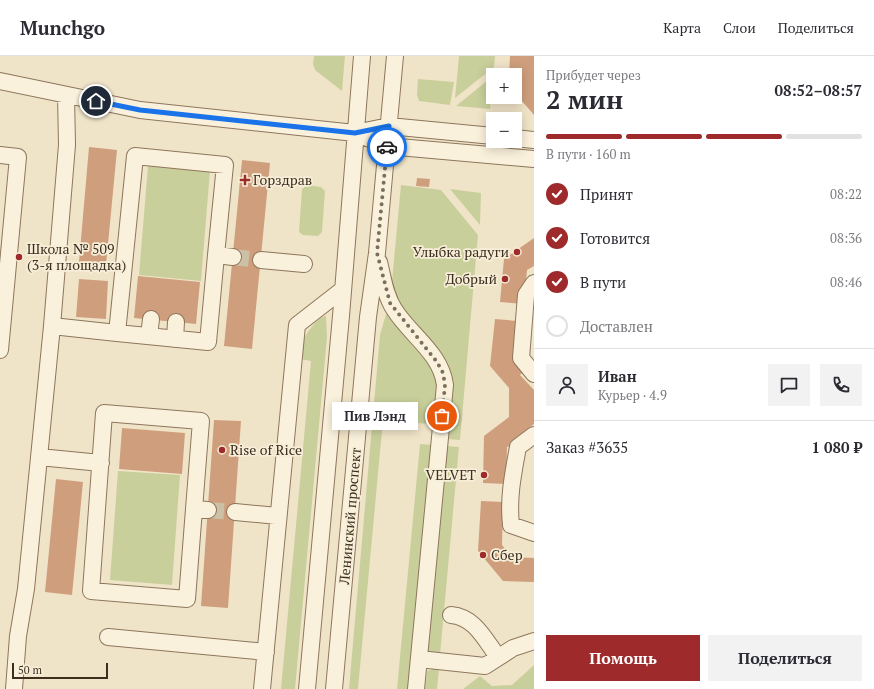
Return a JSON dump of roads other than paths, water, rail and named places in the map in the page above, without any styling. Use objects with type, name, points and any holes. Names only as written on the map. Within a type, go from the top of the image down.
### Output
[{"type":"street","name":"Ленинский проспект","points":[[307,689],[362,56]]},
{"type":"street","name":"Ленинский проспект","points":[[334,689],[368,317],[377,253],[395,56]]},
{"type":"street","points":[[0,81],[140,110],[355,133],[387,146],[533,160]]},
{"type":"street","points":[[14,689],[52,326],[67,146],[66,95]]},
{"type":"street","points":[[355,133],[389,126],[486,135]]},
{"type":"street","points":[[522,139],[534,140]]},
{"type":"street","points":[[0,155],[18,157],[0,350]]},
{"type":"street","points":[[52,326],[117,333],[149,336],[175,339],[208,342],[225,165],[134,156],[113,301],[117,333]]},
{"type":"street","points":[[377,253],[390,303],[437,362],[443,373],[445,385],[416,689]]},
{"type":"street","points":[[216,255],[233,257]]},
{"type":"street","points":[[261,260],[304,264]]},
{"type":"street","points":[[534,283],[526,295],[521,358],[534,374]]},
{"type":"street","points":[[262,689],[297,325],[342,290]]},
{"type":"street","points":[[149,336],[150,319]]},
{"type":"street","points":[[175,339],[176,322]]},
{"type":"street","points":[[104,413],[142,423],[168,425],[201,421],[201,510],[187,599],[91,591],[101,463],[104,413]]},
{"type":"street","points":[[534,435],[518,448],[511,485],[509,506],[511,525],[534,533]]},
{"type":"street","points":[[39,457],[101,463]]},
{"type":"street","points":[[235,512],[278,516]]},
{"type":"street","points":[[451,615],[460,616],[473,624],[498,658]]},
{"type":"street","points":[[108,637],[266,652]]},
{"type":"street","points":[[419,660],[485,666],[513,648],[534,641]]},
{"type":"tunnel","points":[[233,257],[261,260]]},
{"type":"tunnel","points":[[208,510],[235,512]]},
{"type":"place","name":"Горздрав","points":[[245,180]]},
{"type":"place","name":"Улыбка радуги","points":[[517,252]]},
{"type":"place","name":"Школа № 509 (3-я площадка)","points":[[19,257]]},
{"type":"place","name":"Добрый","points":[[505,279]]},
{"type":"place","name":"Пив Лэнд","points":[[442,416]]},
{"type":"place","name":"Rise of Rice","points":[[222,450]]},
{"type":"place","name":"VELVET","points":[[484,475]]},
{"type":"place","name":"Сбер","points":[[483,555]]}]
